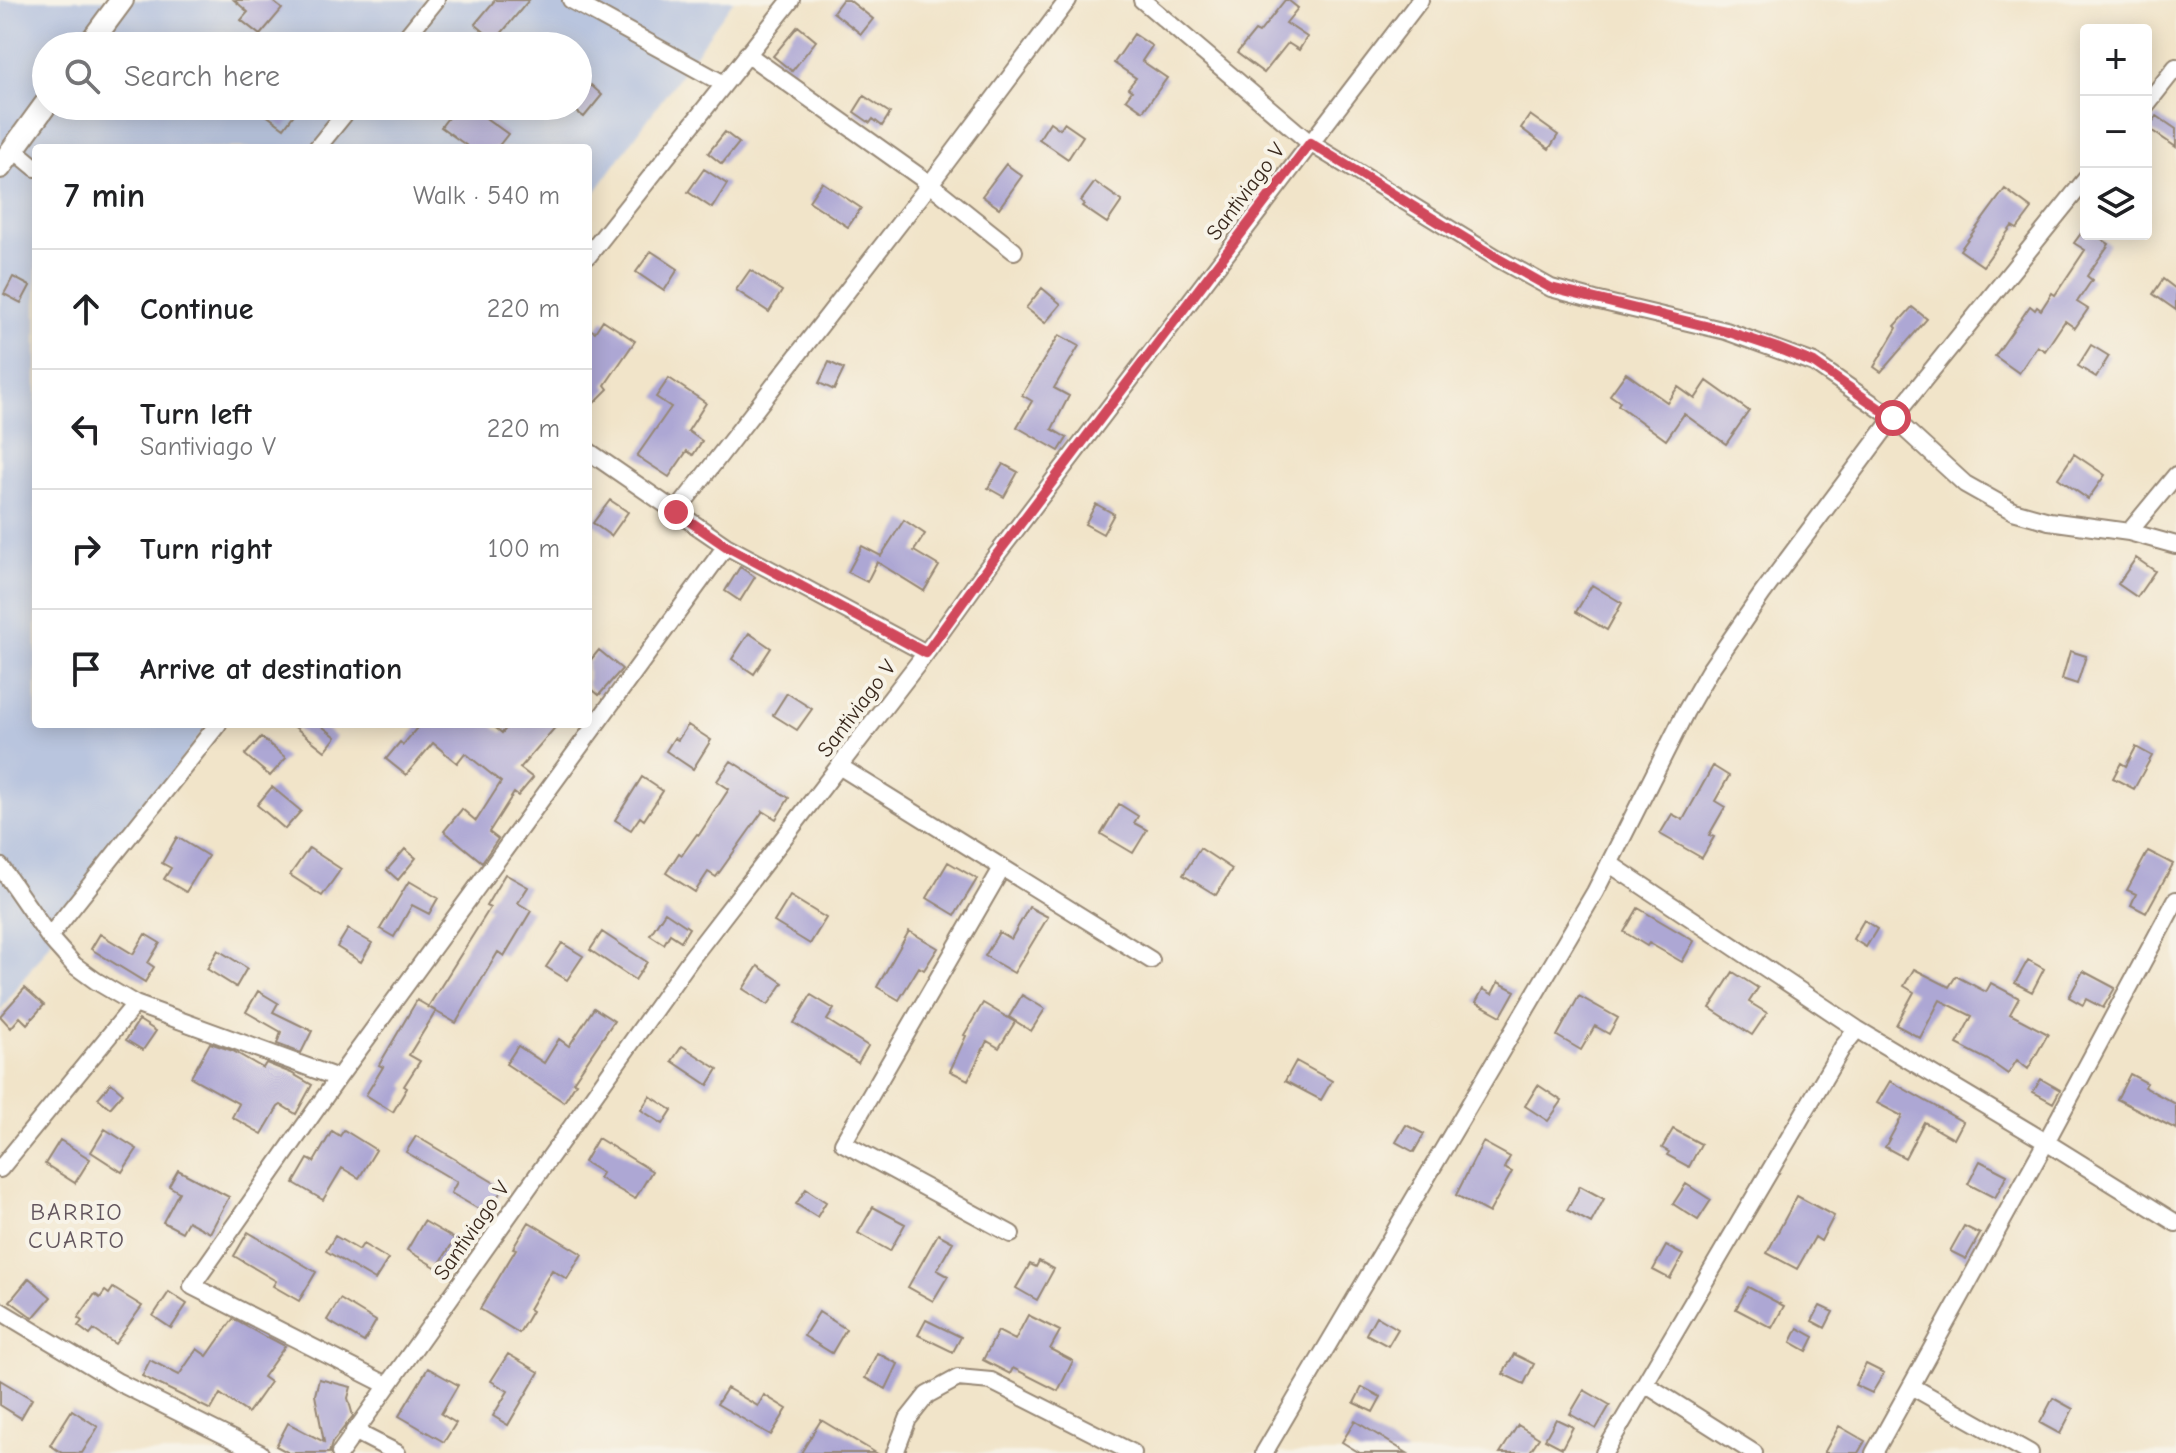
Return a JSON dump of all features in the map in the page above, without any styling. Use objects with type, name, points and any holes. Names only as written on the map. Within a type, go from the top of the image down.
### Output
[{"type":"street","points":[[98,32],[122,0]]},
{"type":"street","points":[[410,32],[436,0]]},
{"type":"street","points":[[571,0],[724,84]]},
{"type":"street","points":[[592,251],[791,0]]},
{"type":"street","points":[[676,512],[1068,0]]},
{"type":"street","points":[[1142,0],[1310,143],[1551,288],[1726,331],[1814,363],[1893,418],[1965,484],[2013,511],[2049,521],[2129,532],[2176,545]]},
{"type":"street","name":"Santiviago V","points":[[340,1453],[692,957],[1420,0]]},
{"type":"street","points":[[747,54],[930,184],[1014,251]]},
{"type":"street","points":[[2152,97],[2176,67]]},
{"type":"street","points":[[32,167],[6,158],[34,120]]},
{"type":"street","points":[[320,144],[340,120]]},
{"type":"street","points":[[1264,1453],[1610,864],[1709,671],[1762,594],[1893,418],[2080,186]]},
{"type":"street","points":[[592,454],[726,546],[926,653]]},
{"type":"street","points":[[2129,532],[2176,475]]},
{"type":"street","points":[[387,1385],[192,1286],[338,1078],[726,546]]},
{"type":"street","points":[[49,937],[215,728]]},
{"type":"street","points":[[839,766],[1151,960]]},
{"type":"street","points":[[1610,864],[1857,1029],[2176,1223]]},
{"type":"street","points":[[0,866],[49,937],[74,965],[135,1004],[338,1078]]},
{"type":"street","points":[[1002,868],[843,1143],[1011,1234]]},
{"type":"street","points":[[1874,1453],[2176,900]]},
{"type":"street","points":[[0,1169],[135,1004]]},
{"type":"street","points":[[1604,1453],[1842,1048],[1857,1029]]},
{"type":"street","points":[[0,1311],[118,1382],[260,1453]]},
{"type":"street","points":[[895,1453],[908,1419],[927,1395],[958,1378],[991,1381],[1133,1453]]},
{"type":"street","points":[[1645,1384],[1754,1453]]},
{"type":"street","points":[[1911,1386],[2030,1453]]},
{"type":"street","points":[[354,1431],[397,1453]]},
{"type":"shaded area","points":[[0,0],[734,0],[592,196],[592,144],[32,144],[32,728],[205,728],[0,1011]]},
{"type":"building","points":[[234,0],[271,0],[282,9],[263,32],[256,32],[241,20],[248,12]]},
{"type":"building","points":[[495,0],[529,0],[502,32],[484,32],[475,24]]},
{"type":"building","points":[[842,0],[849,0],[873,19],[861,34],[833,12]]},
{"type":"building","points":[[1285,0],[1298,8],[1286,23],[1307,37],[1299,50],[1288,43],[1264,73],[1237,53],[1255,31],[1259,33]]},
{"type":"building","points":[[798,26],[816,41],[792,71],[773,56]]},
{"type":"building","points":[[1134,34],[1152,46],[1142,61],[1167,78],[1143,111],[1126,99],[1132,91],[1128,88],[1136,78],[1114,63]]},
{"type":"building","points":[[592,86],[602,95],[592,107]]},
{"type":"building","points":[[864,96],[890,113],[882,126],[873,119],[870,123],[854,112]]},
{"type":"building","points":[[1530,115],[1558,135],[1549,149],[1521,128]]},
{"type":"building","points":[[2157,116],[2176,129],[2176,147],[2152,131],[2152,123]]},
{"type":"building","points":[[273,120],[290,120],[284,128]]},
{"type":"building","points":[[446,120],[488,120],[508,134],[500,144],[464,144],[441,127]]},
{"type":"building","points":[[1050,122],[1060,129],[1064,123],[1083,136],[1068,159],[1039,139]]},
{"type":"building","points":[[725,132],[739,143],[722,164],[708,153]]},
{"type":"building","points":[[1006,164],[1022,176],[999,208],[982,196]]},
{"type":"building","points":[[704,169],[727,184],[712,208],[688,192]]},
{"type":"building","points":[[822,182],[861,208],[848,227],[809,201]]},
{"type":"building","points":[[1095,182],[1122,201],[1107,223],[1082,206],[1081,201]]},
{"type":"building","points":[[2005,189],[2032,209],[2017,229],[2012,226],[1983,266],[1960,250]]},
{"type":"building","points":[[2080,235],[2080,240],[2103,240],[2109,244],[2087,276],[2092,280],[2077,302],[2088,309],[2075,328],[2065,321],[2045,351],[2037,346],[2019,373],[1995,356],[2030,306],[2041,310],[2052,293],[2055,295],[2085,250],[2074,243]]},
{"type":"building","points":[[651,251],[678,269],[664,291],[636,272]]},
{"type":"building","points":[[750,270],[782,291],[769,312],[736,290]]},
{"type":"building","points":[[13,277],[30,286],[21,303],[4,294]]},
{"type":"building","points":[[2163,279],[2176,289],[2176,310],[2153,294]]},
{"type":"building","points":[[1042,288],[1061,304],[1045,323],[1026,308]]},
{"type":"building","points":[[1912,307],[1927,319],[1881,372],[1874,367],[1897,328],[1895,326]]},
{"type":"building","points":[[603,320],[635,341],[605,385],[608,389],[592,405],[592,330],[595,332]]},
{"type":"building","points":[[1059,335],[1079,346],[1054,388],[1069,396],[1052,429],[1067,438],[1059,451],[1017,427],[1032,401],[1022,395]]},
{"type":"building","points":[[2091,345],[2109,356],[2096,377],[2078,366]]},
{"type":"building","points":[[829,362],[844,369],[834,390],[819,383]]},
{"type":"building","points":[[1626,373],[1667,402],[1678,387],[1695,399],[1707,381],[1749,411],[1726,444],[1684,414],[1666,440],[1618,405],[1620,402],[1610,395]]},
{"type":"building","points":[[669,378],[706,403],[688,431],[702,441],[693,455],[687,451],[669,477],[637,456],[671,407],[656,397]]},
{"type":"building","points":[[2074,454],[2105,475],[2088,499],[2058,478]]},
{"type":"building","points":[[1003,464],[1018,472],[1004,497],[988,488]]},
{"type":"building","points":[[610,500],[628,512],[611,536],[593,523]]},
{"type":"building","points":[[1096,504],[1114,514],[1103,534],[1085,524]]},
{"type":"building","points":[[904,520],[925,534],[914,551],[939,566],[924,591],[877,562],[867,582],[848,572],[862,546],[881,556]]},
{"type":"building","points":[[2136,558],[2155,571],[2137,597],[2118,584]]},
{"type":"building","points":[[740,567],[755,577],[740,601],[725,591]]},
{"type":"building","points":[[1592,585],[1622,603],[1607,630],[1576,612]]},
{"type":"building","points":[[749,633],[771,648],[754,674],[732,659]]},
{"type":"building","points":[[599,650],[622,669],[599,695],[592,689],[592,658]]},
{"type":"building","points":[[2070,651],[2086,656],[2077,684],[2062,679]]},
{"type":"building","points":[[787,693],[812,709],[797,730],[773,715]]},
{"type":"building","points":[[688,725],[711,740],[693,769],[666,751]]},
{"type":"building","points":[[296,728],[324,728],[336,737],[325,751]]},
{"type":"building","points":[[417,728],[496,728],[502,733],[506,728],[555,728],[520,768],[533,778],[518,796],[514,793],[489,832],[498,839],[482,862],[444,831],[462,809],[476,821],[501,782],[465,753],[457,763],[433,743],[406,775],[386,759],[400,742],[403,745]]},
{"type":"building","points":[[261,737],[286,758],[270,776],[245,755]]},
{"type":"building","points":[[2136,747],[2152,756],[2134,789],[2113,778],[2121,763],[2126,766]]},
{"type":"building","points":[[731,761],[789,798],[776,819],[763,811],[716,877],[708,872],[695,892],[666,873],[679,853],[682,855],[699,835],[729,789],[717,781]]},
{"type":"building","points":[[1713,766],[1729,776],[1715,801],[1725,807],[1709,835],[1714,837],[1702,858],[1660,834],[1672,814],[1683,820]]},
{"type":"building","points":[[642,777],[663,791],[644,820],[640,817],[631,830],[615,820]]},
{"type":"building","points":[[272,787],[301,811],[285,829],[257,805]]},
{"type":"building","points":[[1119,804],[1138,816],[1134,823],[1147,830],[1133,853],[1101,834]]},
{"type":"building","points":[[177,837],[208,856],[186,892],[164,879],[171,868],[162,863]]},
{"type":"building","points":[[309,848],[341,869],[322,896],[290,875]]},
{"type":"building","points":[[1200,848],[1232,869],[1216,895],[1183,875]]},
{"type":"building","points":[[405,849],[416,858],[398,880],[387,870]]},
{"type":"building","points":[[2148,851],[2173,864],[2146,913],[2131,905],[2136,894],[2127,890]]},
{"type":"building","points":[[948,862],[977,879],[955,915],[927,898]]},
{"type":"building","points":[[505,874],[528,887],[518,903],[531,911],[504,956],[498,952],[456,1023],[428,1007],[490,908],[486,906]]},
{"type":"building","points":[[409,881],[438,898],[429,914],[412,905],[394,937],[380,929]]},
{"type":"building","points":[[790,896],[826,918],[810,944],[774,922]]},
{"type":"building","points":[[1029,907],[1048,917],[1014,973],[985,956],[999,932],[1011,939]]},
{"type":"building","points":[[1638,908],[1694,941],[1682,962],[1624,932]]},
{"type":"building","points":[[665,912],[689,928],[681,941],[670,934],[664,944],[650,935]]},
{"type":"building","points":[[1864,920],[1877,929],[1866,947],[1853,939]]},
{"type":"building","points":[[348,929],[372,943],[361,962],[337,947]]},
{"type":"building","points":[[909,931],[938,948],[924,970],[919,967],[899,1000],[877,987]]},
{"type":"building","points":[[602,932],[647,962],[635,980],[590,950]]},
{"type":"building","points":[[100,934],[133,954],[145,934],[160,943],[148,963],[154,967],[145,982],[91,949]]},
{"type":"building","points":[[562,943],[583,956],[567,980],[546,967]]},
{"type":"building","points":[[218,950],[247,968],[236,987],[207,969]]},
{"type":"building","points":[[2028,960],[2044,969],[2032,992],[2015,983]]},
{"type":"building","points":[[758,966],[783,983],[768,1005],[743,989]]},
{"type":"building","points":[[1914,969],[1949,987],[1956,976],[1986,992],[1991,983],[2019,998],[2010,1014],[2048,1034],[2028,1069],[2017,1060],[2008,1074],[1957,1044],[1972,1016],[1940,1000],[1920,1038],[1896,1025],[1914,992],[1904,986]]},
{"type":"building","points":[[2083,971],[2115,988],[2103,1008],[2086,999],[2083,1005],[2069,997]]},
{"type":"building","points":[[1733,972],[1758,988],[1749,1002],[1767,1013],[1752,1035],[1710,1008]]},
{"type":"building","points":[[1498,982],[1515,991],[1501,1016],[1476,1002],[1483,989],[1492,994]]},
{"type":"building","points":[[25,988],[44,1005],[27,1024],[20,1017],[11,1028],[0,1016]]},
{"type":"building","points":[[258,991],[278,1003],[273,1012],[312,1031],[301,1053],[277,1044],[281,1032],[246,1012]]},
{"type":"building","points":[[811,995],[834,1009],[827,1020],[868,1046],[858,1063],[794,1023]]},
{"type":"building","points":[[1022,995],[1045,1009],[1031,1031],[1009,1017]]},
{"type":"building","points":[[1579,996],[1618,1018],[1609,1034],[1595,1026],[1581,1050],[1557,1036]]},
{"type":"building","points":[[417,1000],[436,1011],[409,1055],[420,1061],[404,1086],[407,1088],[393,1112],[366,1095],[383,1067],[379,1065]]},
{"type":"building","points":[[983,1003],[1015,1022],[999,1048],[987,1041],[968,1080],[950,1071],[964,1035]]},
{"type":"building","points":[[594,1008],[614,1021],[573,1082],[576,1083],[564,1102],[506,1064],[518,1046],[544,1063],[559,1039],[569,1046]]},
{"type":"building","points":[[139,1020],[156,1031],[143,1050],[126,1040]]},
{"type":"building","points":[[210,1043],[233,1051],[263,1068],[266,1063],[291,1073],[312,1085],[296,1114],[281,1105],[262,1134],[232,1117],[239,1104],[191,1077]]},
{"type":"building","points":[[682,1046],[718,1069],[708,1085],[672,1061]]},
{"type":"building","points":[[1296,1061],[1332,1081],[1321,1100],[1285,1081]]},
{"type":"building","points":[[2130,1074],[2147,1083],[2144,1087],[2176,1104],[2176,1129],[2117,1099]]},
{"type":"building","points":[[2041,1079],[2060,1090],[2053,1103],[2033,1092]]},
{"type":"building","points":[[1890,1081],[1963,1122],[1954,1139],[1924,1122],[1905,1158],[1885,1147],[1902,1116],[1877,1103]]},
{"type":"building","points":[[111,1083],[123,1093],[110,1108],[98,1098]]},
{"type":"building","points":[[1538,1085],[1562,1101],[1548,1121],[1525,1106]]},
{"type":"building","points":[[650,1096],[672,1110],[663,1124],[641,1110]]},
{"type":"building","points":[[1406,1125],[1424,1134],[1414,1152],[1396,1142]]},
{"type":"building","points":[[105,1129],[137,1149],[122,1172],[91,1152]]},
{"type":"building","points":[[1673,1129],[1701,1144],[1689,1167],[1667,1155],[1669,1152],[1662,1148]]},
{"type":"building","points":[[344,1130],[376,1150],[359,1178],[342,1168],[323,1200],[294,1183],[308,1159],[314,1162],[332,1131],[340,1136]]},
{"type":"building","points":[[416,1136],[503,1188],[487,1214],[451,1193],[457,1182],[406,1152]]},
{"type":"building","points":[[598,1138],[652,1171],[635,1199],[599,1178],[602,1173],[584,1162]]},
{"type":"building","points":[[60,1140],[90,1159],[75,1183],[45,1164]]},
{"type":"building","points":[[1483,1142],[1510,1157],[1504,1168],[1512,1172],[1489,1213],[1456,1195]]},
{"type":"building","points":[[1980,1161],[2007,1175],[1995,1198],[1968,1184]]},
{"type":"building","points":[[178,1170],[229,1197],[210,1233],[188,1221],[182,1232],[163,1222],[179,1192],[169,1186]]},
{"type":"building","points":[[1686,1184],[1711,1200],[1698,1220],[1673,1204]]},
{"type":"building","points":[[1580,1186],[1604,1199],[1591,1223],[1567,1210]]},
{"type":"building","points":[[806,1189],[826,1202],[817,1217],[796,1204]]},
{"type":"building","points":[[1797,1196],[1834,1216],[1821,1241],[1815,1237],[1797,1269],[1767,1253]]},
{"type":"building","points":[[873,1207],[905,1224],[890,1251],[858,1233]]},
{"type":"building","points":[[424,1221],[455,1239],[437,1268],[407,1250]]},
{"type":"building","points":[[529,1222],[582,1254],[567,1279],[552,1270],[519,1333],[480,1309]]},
{"type":"building","points":[[1964,1226],[1980,1234],[1966,1259],[1950,1251]]},
{"type":"building","points":[[248,1232],[316,1272],[299,1301],[273,1286],[276,1281],[234,1256]]},
{"type":"building","points":[[938,1234],[953,1242],[937,1270],[948,1276],[933,1301],[908,1287]]},
{"type":"building","points":[[335,1236],[359,1250],[363,1244],[388,1259],[375,1280],[326,1251]]},
{"type":"building","points":[[1666,1246],[1683,1255],[1670,1279],[1653,1270]]},
{"type":"building","points":[[1039,1261],[1054,1269],[1037,1300],[1016,1288],[1030,1264],[1036,1267]]},
{"type":"building","points":[[29,1278],[51,1297],[33,1318],[10,1301]]},
{"type":"building","points":[[1748,1287],[1784,1306],[1772,1328],[1736,1309]]},
{"type":"building","points":[[113,1288],[142,1306],[115,1344],[94,1330],[90,1335],[78,1326],[82,1321],[78,1318],[95,1294],[100,1298],[105,1291],[109,1294]]},
{"type":"building","points":[[169,1292],[187,1304],[171,1328],[153,1316]]},
{"type":"building","points":[[340,1299],[376,1321],[364,1342],[327,1320]]},
{"type":"building","points":[[1820,1306],[1833,1312],[1825,1328],[1812,1321]]},
{"type":"building","points":[[819,1312],[846,1329],[832,1353],[804,1336]]},
{"type":"building","points":[[1028,1315],[1060,1331],[1050,1349],[1073,1361],[1058,1391],[1013,1368],[1010,1374],[983,1360],[998,1331],[1015,1340]]},
{"type":"building","points":[[1376,1316],[1398,1329],[1388,1346],[1366,1334]]},
{"type":"building","points":[[233,1319],[285,1346],[263,1377],[270,1382],[248,1413],[220,1394],[211,1410],[142,1376],[150,1360],[179,1375],[197,1349],[207,1356]]},
{"type":"building","points":[[926,1320],[961,1337],[953,1352],[918,1335]]},
{"type":"building","points":[[1798,1328],[1814,1337],[1807,1351],[1791,1342]]},
{"type":"building","points":[[877,1353],[898,1364],[886,1389],[865,1378]]},
{"type":"building","points":[[508,1354],[539,1372],[508,1425],[493,1416],[508,1391],[491,1381]]},
{"type":"building","points":[[1514,1354],[1534,1364],[1524,1384],[1503,1374]]},
{"type":"building","points":[[1866,1364],[1884,1373],[1872,1393],[1855,1385]]},
{"type":"building","points":[[428,1368],[458,1385],[441,1414],[456,1423],[444,1442],[399,1416]]},
{"type":"building","points":[[319,1379],[351,1387],[348,1398],[353,1416],[332,1443],[329,1453],[289,1453],[276,1446],[288,1423],[324,1442],[315,1395]]},
{"type":"building","points":[[0,1380],[32,1399],[21,1418],[0,1405]]},
{"type":"building","points":[[1362,1387],[1381,1397],[1373,1412],[1354,1403]]},
{"type":"building","points":[[727,1388],[758,1406],[764,1395],[787,1409],[771,1435],[717,1404]]},
{"type":"building","points":[[1584,1390],[1610,1405],[1596,1429],[1570,1414]]},
{"type":"building","points":[[2053,1398],[2073,1409],[2060,1434],[2040,1423]]},
{"type":"building","points":[[72,1410],[98,1427],[82,1453],[62,1453],[50,1445]]},
{"type":"building","points":[[1556,1419],[1573,1427],[1562,1448],[1545,1439]]},
{"type":"building","points":[[821,1420],[876,1453],[801,1453]]},
{"type":"building","points":[[1355,1421],[1407,1453],[1360,1453],[1342,1442]]},
{"type":"building","points":[[1518,1425],[1539,1438],[1529,1453],[1500,1453]]},
{"type":"building","points":[[1839,1426],[1865,1441],[1858,1453],[1824,1453]]},
{"type":"district","name":"BARRIO CUARTO","points":[[77,1226]]},
{"type":"route","points":[[676,512],[726,546],[926,653],[998,553],[1310,143],[1551,288],[1726,331],[1777,348],[1814,363],[1893,418]]}]
